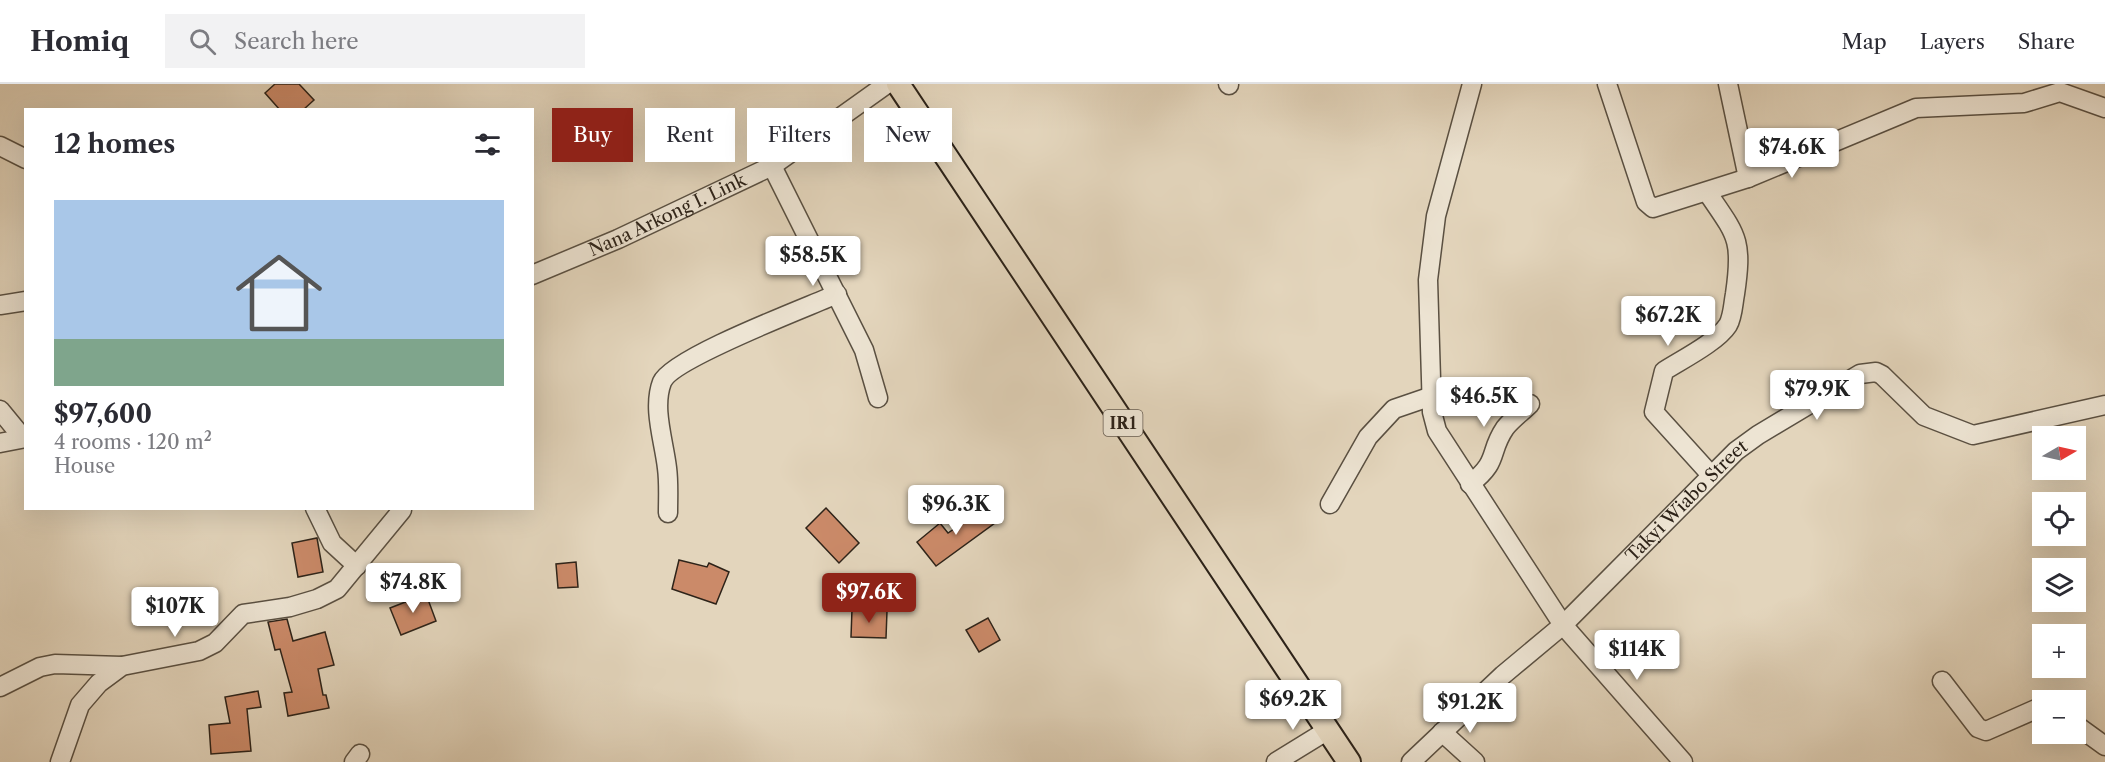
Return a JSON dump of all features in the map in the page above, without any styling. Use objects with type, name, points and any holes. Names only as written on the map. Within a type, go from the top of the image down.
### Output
[{"type":"main road","name":"IR1","points":[[898,84],[1349,762]]},
{"type":"street","name":"Nana Arkong I. Link","points":[[534,274],[618,238],[772,166],[887,84]]},
{"type":"street","points":[[1472,84],[1436,216],[1431,259],[1428,309],[1432,396],[1437,431],[1563,625],[1683,762]]},
{"type":"street","points":[[1607,84],[1649,205],[1658,207],[1748,178],[1916,108],[2024,104],[2060,92],[2105,108]]},
{"type":"street","points":[[1728,84],[1748,178]]},
{"type":"street","points":[[0,146],[24,158]]},
{"type":"street","points":[[772,166],[864,350],[878,398]]},
{"type":"street","points":[[1707,192],[1733,229],[1737,242],[1740,258],[1732,316],[1720,333],[1664,371],[1654,412],[1711,475]]},
{"type":"street","points":[[668,513],[668,470],[658,405],[663,380],[679,365],[747,332],[837,294]]},
{"type":"street","points":[[0,305],[24,301]]},
{"type":"street","name":"Takyi Wiabo Street","points":[[1411,762],[1503,675],[1563,625],[1711,475],[1758,435],[1868,371],[1882,375],[1931,420],[1972,435],[2105,405]]},
{"type":"street","points":[[1330,504],[1368,437],[1394,409],[1432,396]]},
{"type":"street","points":[[1470,484],[1485,472],[1494,459],[1499,439],[1507,426],[1530,404]]},
{"type":"street","points":[[0,410],[24,438],[0,443]]},
{"type":"street","points":[[316,510],[332,543],[357,566]]},
{"type":"street","points":[[0,687],[40,667],[55,664],[122,666],[199,651],[215,643],[243,614],[290,607],[317,599],[337,589],[402,510]]},
{"type":"street","points":[[60,762],[80,705],[99,683],[122,666]]},
{"type":"street","points":[[1942,681],[1978,728],[1986,730],[2032,711]]},
{"type":"street","points":[[1276,762],[1328,730]]},
{"type":"street","points":[[1442,732],[1475,762]]},
{"type":"street","points":[[2086,732],[2105,746]]},
{"type":"building","points":[[275,84],[299,84],[314,100],[305,108],[278,108],[265,93]]},
{"type":"building","points":[[989,505],[999,520],[936,566],[917,542],[940,523],[948,533]]},
{"type":"building","points":[[826,508],[859,543],[839,563],[806,528]]},
{"type":"building","points":[[317,538],[323,572],[298,577],[292,543]]},
{"type":"building","points":[[679,560],[707,567],[709,563],[729,572],[716,604],[672,589]]},
{"type":"building","points":[[576,562],[578,587],[558,588],[556,564]]},
{"type":"building","points":[[426,594],[436,621],[401,635],[390,608]]},
{"type":"building","points":[[852,609],[887,611],[886,638],[851,637]]},
{"type":"building","points":[[988,618],[1000,640],[979,652],[966,630]]},
{"type":"building","points":[[287,619],[293,641],[325,632],[334,665],[318,669],[323,695],[326,695],[329,708],[288,716],[284,693],[292,692],[280,649],[275,650],[268,622]]},
{"type":"building","points":[[258,691],[261,707],[247,709],[251,751],[211,754],[209,725],[230,723],[225,697]]}]
